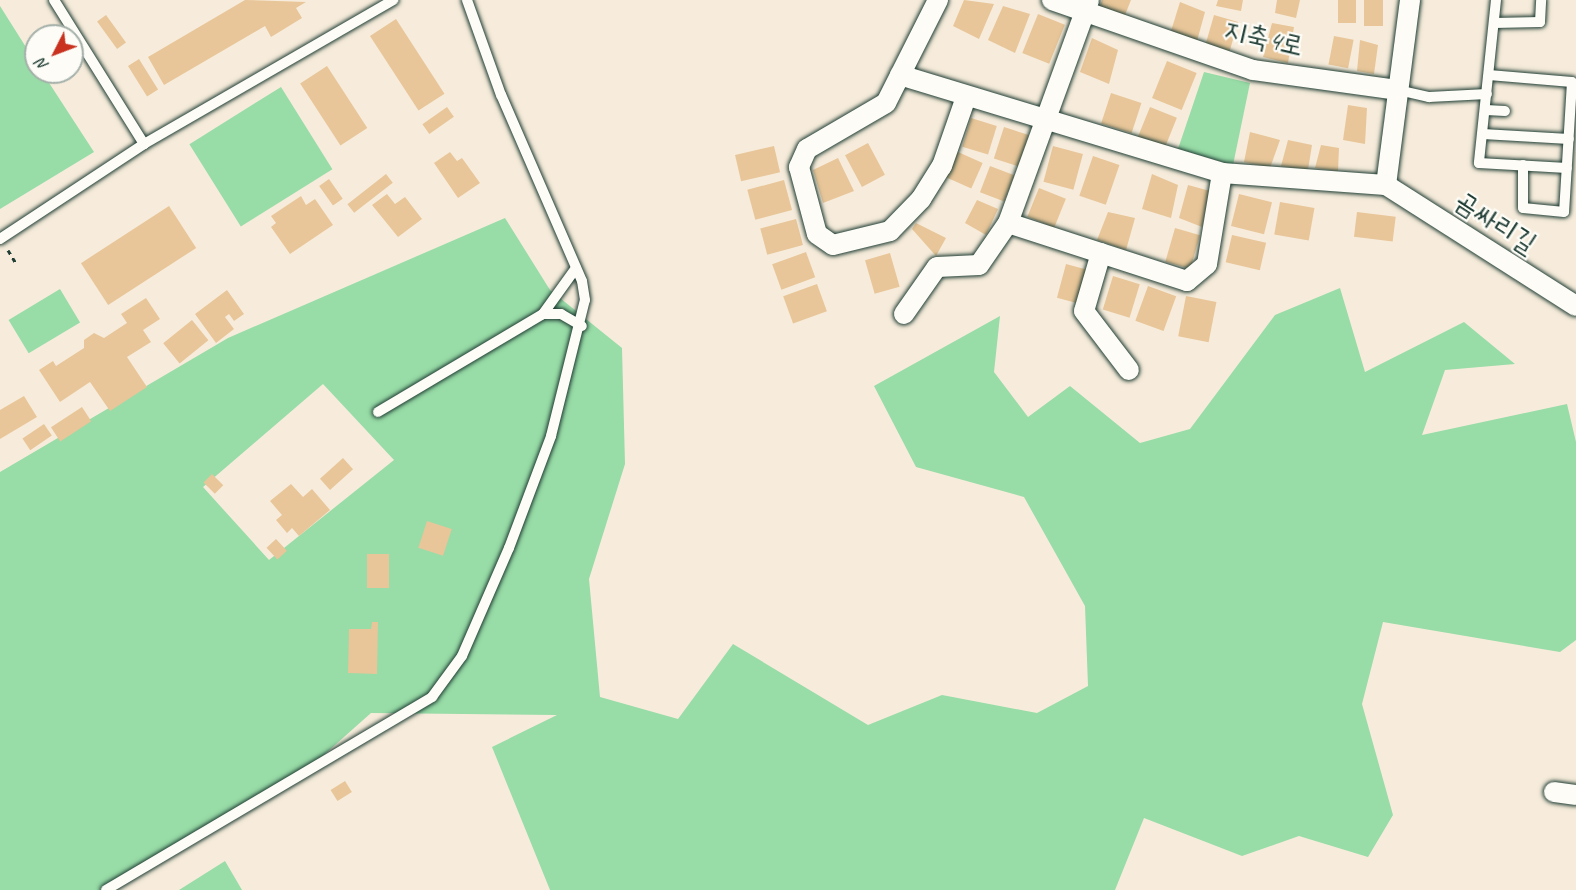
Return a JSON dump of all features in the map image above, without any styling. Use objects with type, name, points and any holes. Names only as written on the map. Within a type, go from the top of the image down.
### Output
[{"type":"street","points":[[938,0],[900,75],[876,113],[807,149],[799,167],[816,234],[833,245],[890,231],[921,199],[942,166],[966,98]]},
{"type":"street","name":"지축4로","points":[[1052,0],[1087,7],[1253,70],[1398,90]]},
{"type":"street","points":[[900,75],[966,98],[1222,173],[1386,185],[1410,0]]},
{"type":"street","points":[[904,314],[937,267],[979,265],[1008,223],[1087,7]]},
{"type":"street","points":[[1008,223],[1187,281],[1207,264],[1222,173]]},
{"type":"street","name":"곰싸리길","points":[[1386,185],[1576,306]]},
{"type":"street","points":[[1101,253],[1084,311],[1129,370]]},
{"type":"street","points":[[1554,792],[1576,795]]},
{"type":"lane","points":[[54,0],[144,144]]},
{"type":"lane","points":[[0,239],[144,144],[393,0]]},
{"type":"lane","points":[[106,890],[432,697],[462,656],[509,548],[551,436],[582,326],[585,300],[576,268],[501,95],[467,0]]},
{"type":"lane","points":[[1496,0],[1479,163],[1567,168]]},
{"type":"lane","points":[[1494,23],[1540,22],[1541,0]]},
{"type":"lane","points":[[1489,75],[1572,82],[1564,212],[1522,208],[1523,165]]},
{"type":"lane","points":[[1398,90],[1429,97],[1487,94]]},
{"type":"lane","points":[[1486,110],[1505,111]]},
{"type":"lane","points":[[1483,134],[1569,139]]},
{"type":"lane","points":[[378,412],[543,314],[576,268]]},
{"type":"lane","points":[[543,314],[561,314],[582,326]]},
{"type":"path","points":[[0,239],[17,265]]},
{"type":"green space","points":[[0,6],[24,44],[24,84],[50,84],[94,152],[0,209]]},
{"type":"green space","points":[[1204,72],[1250,83],[1233,165],[1178,149]]},
{"type":"green space","points":[[281,87],[332,169],[241,226],[189,144]]},
{"type":"green space","points":[[505,218],[550,290],[622,348],[625,464],[589,579],[600,697],[678,719],[733,644],[868,725],[942,695],[1037,713],[1088,686],[1085,606],[1024,497],[916,467],[874,386],[1000,316],[994,372],[1028,417],[1070,386],[1140,443],[1190,429],[1275,315],[1340,288],[1365,372],[1464,322],[1515,364],[1445,370],[1422,435],[1567,404],[1576,442],[1576,640],[1560,652],[1383,622],[1362,704],[1393,815],[1368,857],[1299,836],[1242,856],[1144,818],[1115,890],[550,890],[492,747],[557,715],[371,713],[299,777],[110,890],[0,890],[0,472],[228,338]],"holes":[[[323,384],[394,460],[269,560],[203,487]]]},
{"type":"green space","points":[[60,289],[80,322],[29,353],[9,320]]},
{"type":"green space","points":[[225,861],[242,890],[179,890]]},
{"type":"building","points":[[245,0],[306,2],[296,8],[302,18],[271,37],[265,26],[164,85],[148,57]]},
{"type":"building","points":[[964,0],[994,4],[979,39],[953,26]]},
{"type":"building","points":[[1102,0],[1131,0],[1125,15],[1100,6]]},
{"type":"building","points":[[1218,0],[1243,0],[1241,11],[1216,6]]},
{"type":"building","points":[[1277,0],[1300,0],[1296,18],[1275,13]]},
{"type":"building","points":[[1338,0],[1356,0],[1356,23],[1338,23]]},
{"type":"building","points":[[1364,0],[1383,0],[1383,26],[1364,26]]},
{"type":"building","points":[[1180,2],[1205,12],[1197,41],[1171,31]]},
{"type":"building","points":[[1003,6],[1030,14],[1015,53],[988,40]]},
{"type":"building","points":[[1038,14],[1065,25],[1049,64],[1022,53]]},
{"type":"building","points":[[106,15],[126,43],[117,49],[97,21]]},
{"type":"building","points":[[1214,15],[1238,22],[1230,51],[1206,44]]},
{"type":"building","points":[[396,19],[444,94],[418,111],[370,36]]},
{"type":"building","points":[[1272,23],[1294,27],[1288,63],[1263,57]]},
{"type":"building","points":[[1334,36],[1354,40],[1348,68],[1328,64]]},
{"type":"building","points":[[1092,38],[1118,50],[1109,84],[1080,72]]},
{"type":"building","points":[[1360,40],[1378,45],[1374,74],[1357,71]]},
{"type":"building","points":[[139,59],[158,90],[147,96],[128,66]]},
{"type":"building","points":[[1167,61],[1197,73],[1182,110],[1152,98]]},
{"type":"building","points":[[327,66],[367,128],[340,145],[300,83]]},
{"type":"building","points":[[1111,93],[1141,103],[1132,133],[1101,123]]},
{"type":"building","points":[[1348,105],[1367,108],[1365,144],[1343,140]]},
{"type":"building","points":[[447,107],[454,117],[429,134],[422,124]]},
{"type":"building","points":[[1150,107],[1177,118],[1165,148],[1138,138]]},
{"type":"building","points":[[971,118],[997,126],[988,155],[962,147]]},
{"type":"building","points":[[1004,127],[1029,135],[1019,166],[994,158]]},
{"type":"building","points":[[1250,132],[1280,140],[1270,168],[1244,162]]},
{"type":"building","points":[[1288,140],[1312,145],[1308,170],[1281,166]]},
{"type":"building","points":[[868,143],[885,175],[862,187],[845,155]]},
{"type":"building","points":[[1321,145],[1339,148],[1338,171],[1315,168]]},
{"type":"building","points":[[774,146],[780,172],[741,181],[735,155]]},
{"type":"building","points":[[1053,146],[1083,154],[1073,190],[1043,182]]},
{"type":"building","points":[[450,152],[457,161],[462,158],[480,183],[458,198],[434,163]]},
{"type":"building","points":[[958,152],[983,163],[971,189],[947,178]]},
{"type":"building","points":[[1093,156],[1119,165],[1106,205],[1079,196]]},
{"type":"building","points":[[838,158],[854,191],[823,203],[813,170]]},
{"type":"building","points":[[990,166],[1014,175],[1004,201],[980,192]]},
{"type":"building","points":[[386,174],[393,183],[354,213],[347,204]]},
{"type":"building","points":[[1152,174],[1178,185],[1171,218],[1142,209]]},
{"type":"building","points":[[329,179],[343,199],[333,206],[319,186]]},
{"type":"building","points":[[784,180],[792,210],[755,220],[747,190]]},
{"type":"building","points":[[1188,185],[1210,191],[1202,227],[1179,218]]},
{"type":"building","points":[[1039,188],[1066,199],[1054,228],[1027,217]]},
{"type":"building","points":[[387,194],[395,204],[405,197],[422,219],[398,237],[372,205]]},
{"type":"building","points":[[1239,194],[1272,202],[1264,234],[1231,226]]},
{"type":"building","points":[[301,196],[306,205],[315,199],[333,225],[290,254],[271,227],[276,223],[271,216]]},
{"type":"building","points":[[977,200],[998,209],[986,235],[965,223]]},
{"type":"building","points":[[1280,202],[1314,208],[1309,241],[1274,234]]},
{"type":"building","points":[[169,206],[196,248],[108,305],[81,263]]},
{"type":"building","points":[[1108,212],[1135,218],[1126,250],[1097,240]]},
{"type":"building","points":[[1357,212],[1396,217],[1393,242],[1354,237]]},
{"type":"building","points":[[796,219],[803,245],[767,255],[760,229]]},
{"type":"building","points":[[916,223],[946,238],[936,256],[912,229]]},
{"type":"building","points":[[1175,228],[1200,235],[1190,269],[1165,262]]},
{"type":"building","points":[[1232,235],[1266,243],[1260,270],[1226,262]]},
{"type":"building","points":[[806,252],[815,277],[781,290],[772,264]]},
{"type":"building","points":[[890,253],[900,287],[875,294],[865,260]]},
{"type":"building","points":[[1066,264],[1088,270],[1079,304],[1057,298]]},
{"type":"building","points":[[1113,276],[1140,284],[1130,318],[1103,309]]},
{"type":"building","points":[[817,284],[827,311],[793,324],[783,296]]},
{"type":"building","points":[[1148,286],[1176,296],[1164,331],[1135,321]]},
{"type":"building","points":[[227,290],[244,314],[234,321],[229,314],[225,317],[234,329],[216,343],[195,314]]},
{"type":"building","points":[[1186,296],[1216,302],[1209,342],[1178,336]]},
{"type":"building","points":[[146,298],[160,319],[143,330],[151,342],[127,357],[147,387],[110,411],[90,382],[60,402],[39,370],[53,361],[56,366],[84,348],[84,340],[94,333],[104,338],[127,323],[121,314]]},
{"type":"building","points":[[192,320],[208,340],[180,363],[163,343]]},
{"type":"building","points":[[24,396],[37,417],[0,439],[0,410]]},
{"type":"building","points":[[82,407],[91,421],[60,441],[51,427]]},
{"type":"building","points":[[44,424],[52,436],[30,450],[22,439]]},
{"type":"building","points":[[343,458],[353,469],[330,490],[320,479]]},
{"type":"building","points":[[212,474],[223,485],[215,494],[204,482]]},
{"type":"building","points":[[291,484],[303,497],[312,489],[330,510],[299,536],[292,528],[287,533],[276,520],[282,515],[270,501]]},
{"type":"building","points":[[427,521],[452,529],[443,556],[418,548]]},
{"type":"building","points":[[276,539],[287,551],[277,560],[266,548]]},
{"type":"building","points":[[367,554],[389,554],[389,588],[367,588]]},
{"type":"building","points":[[372,622],[378,622],[377,674],[348,673],[349,629],[371,629]]},
{"type":"building","points":[[345,781],[352,792],[337,801],[331,790]]}]
